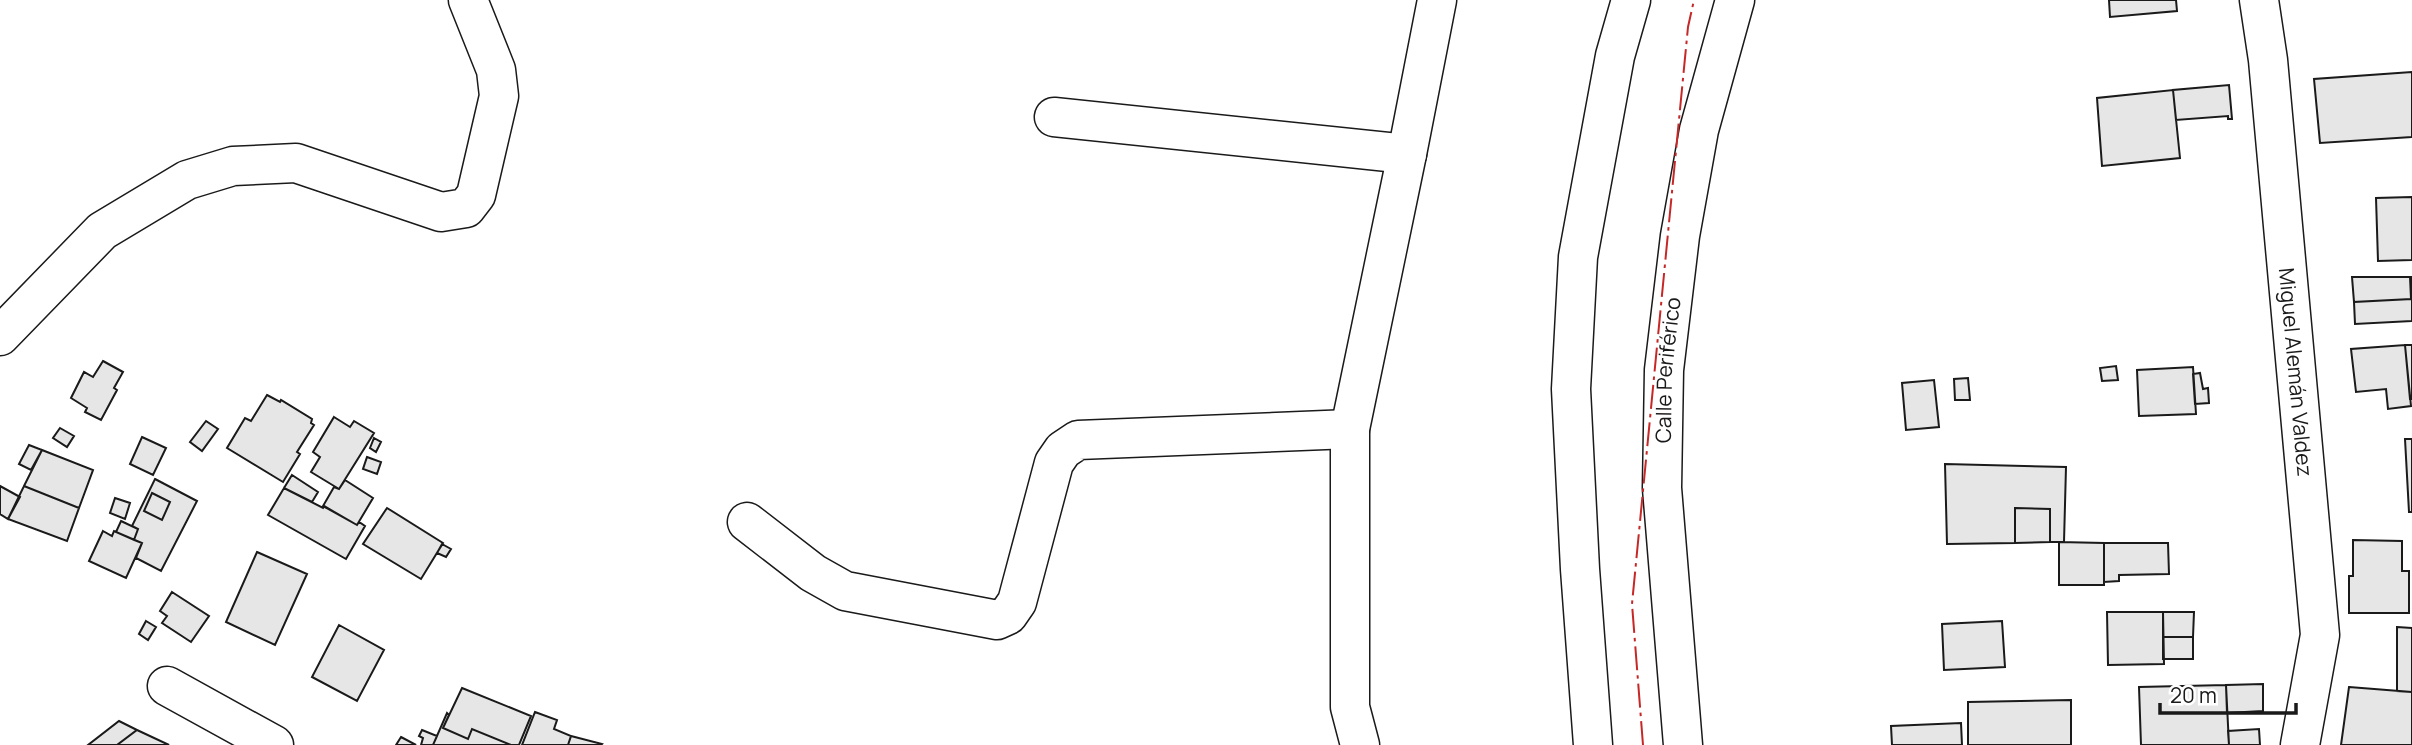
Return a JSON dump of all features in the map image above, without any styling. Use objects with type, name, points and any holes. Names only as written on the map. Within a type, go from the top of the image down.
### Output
[{"type":"main road","points":[[0,336],[103,231],[187,180],[233,166],[296,163],[440,212],[466,208],[476,195],[499,96],[496,70],[468,0]]},
{"type":"main road","points":[[1360,745],[1350,707],[1350,429],[1437,0]]},
{"type":"main road","points":[[1593,745],[1580,569],[1571,389],[1578,257],[1615,56],[1631,0]]},
{"type":"main road","name":"Calle Periférico","points":[[1683,745],[1662,488],[1664,370],[1680,236],[1699,130],[1735,0]]},
{"type":"main road","name":"Miguel Alemán Valdez","points":[[2259,0],[2268,60],[2320,635],[2300,745]]},
{"type":"main road","points":[[1054,117],[1407,154]]},
{"type":"main road","points":[[747,522],[813,573],[845,592],[997,620],[1009,615],[1017,602],[1054,463],[1063,450],[1078,440],[1350,429]]},
{"type":"main road","points":[[167,686],[274,745]]},
{"type":"building","points":[[2109,0],[2176,0],[2177,11],[2110,17]]},
{"type":"building","points":[[2412,72],[2412,137],[2320,143],[2314,79]]},
{"type":"building","points":[[2229,85],[2232,119],[2228,119],[2228,116],[2176,120],[2173,90]]},
{"type":"building","points":[[2173,90],[2180,158],[2102,166],[2097,98]]},
{"type":"building","points":[[2412,197],[2412,260],[2378,261],[2376,198]]},
{"type":"building","points":[[2352,277],[2410,277],[2411,299],[2354,302]]},
{"type":"building","points":[[2412,277],[2412,321],[2355,324],[2354,302],[2411,299]]},
{"type":"building","points":[[2405,345],[2412,345],[2412,399],[2410,399]]},
{"type":"building","points":[[2405,345],[2411,406],[2388,409],[2386,389],[2356,392],[2351,349]]},
{"type":"building","points":[[103,361],[123,372],[101,420],[85,412],[87,408],[71,398],[84,372],[93,377]]},
{"type":"building","points":[[2116,366],[2118,380],[2102,381],[2100,368]]},
{"type":"building","points":[[2193,367],[2196,414],[2139,416],[2137,370]]},
{"type":"building","points":[[2200,373],[2203,389],[2208,388],[2209,403],[2195,404],[2193,374]]},
{"type":"building","points":[[1968,378],[1970,400],[1955,400],[1954,379]]},
{"type":"building","points":[[1934,380],[1939,427],[1906,430],[1902,383]]},
{"type":"building","points":[[267,395],[280,402],[281,400],[312,419],[311,423],[314,425],[283,482],[227,448],[245,418],[251,421]]},
{"type":"building","points":[[334,417],[350,427],[354,421],[374,433],[339,489],[311,472],[320,457],[313,452]]},
{"type":"building","points":[[206,421],[218,429],[202,451],[190,442]]},
{"type":"building","points":[[60,428],[74,436],[67,447],[53,438]]},
{"type":"building","points":[[142,437],[166,448],[153,475],[130,464]]},
{"type":"building","points":[[374,438],[381,442],[376,452],[370,448]]},
{"type":"building","points":[[2405,439],[2412,439],[2412,512],[2409,512]]},
{"type":"building","points":[[29,445],[42,450],[31,470],[19,464]]},
{"type":"building","points":[[42,450],[93,470],[79,508],[24,486]]},
{"type":"building","points":[[367,457],[381,462],[377,474],[363,469]]},
{"type":"building","points":[[1945,464],[2066,467],[2064,542],[2050,542],[2050,509],[2015,508],[2015,543],[1947,544]]},
{"type":"building","points":[[292,475],[318,492],[312,502],[284,488]]},
{"type":"building","points":[[155,479],[197,501],[161,571],[136,558],[142,543],[134,540],[138,529],[132,526]],"holes":[[[152,493],[170,502],[162,520],[144,511]]]},
{"type":"building","points":[[345,480],[373,498],[357,525],[323,506],[334,487],[339,489]]},
{"type":"building","points":[[0,486],[20,497],[8,519],[0,514]]},
{"type":"building","points":[[24,486],[79,508],[67,541],[8,519]]},
{"type":"building","points":[[284,488],[357,525],[359,522],[365,526],[346,559],[268,515]]},
{"type":"building","points":[[152,493],[170,502],[162,520],[144,511]]},
{"type":"building","points":[[115,498],[130,503],[125,519],[110,513]]},
{"type":"building","points":[[387,508],[443,543],[421,579],[363,544]]},
{"type":"building","points":[[2015,508],[2050,509],[2050,542],[2015,543]]},
{"type":"building","points":[[121,521],[138,529],[134,540],[116,532]]},
{"type":"building","points":[[103,531],[112,536],[114,531],[142,543],[126,578],[89,561]]},
{"type":"building","points":[[2353,540],[2402,541],[2402,571],[2409,571],[2409,613],[2349,613]]},
{"type":"building","points":[[2059,542],[2104,543],[2104,585],[2059,585]]},
{"type":"building","points":[[2104,543],[2168,543],[2169,574],[2119,575],[2119,581],[2104,582]]},
{"type":"building","points":[[442,544],[451,549],[446,557],[437,553]]},
{"type":"building","points":[[257,552],[307,574],[275,645],[226,622]]},
{"type":"building","points":[[172,592],[209,616],[191,642],[162,623],[167,616],[160,611]]},
{"type":"building","points":[[2107,612],[2163,612],[2164,664],[2108,665]]},
{"type":"building","points":[[2163,612],[2194,612],[2193,637],[2163,637]]},
{"type":"building","points":[[146,621],[156,627],[148,640],[139,634]]},
{"type":"building","points":[[2002,621],[2005,667],[1944,670],[1942,624]]},
{"type":"building","points":[[339,625],[384,650],[357,701],[312,677]]},
{"type":"building","points":[[2397,627],[2412,628],[2412,692],[2397,691]]},
{"type":"building","points":[[2163,637],[2193,637],[2193,659],[2163,659]]},
{"type":"building","points":[[2263,684],[2263,711],[2227,713],[2226,685]]},
{"type":"building","points":[[2226,685],[2229,745],[2141,745],[2139,687]]},
{"type":"building","points":[[2349,687],[2412,692],[2412,745],[2341,745]]},
{"type":"building","points":[[462,688],[531,716],[519,745],[511,745],[472,729],[468,739],[443,728]]},
{"type":"building","points":[[2071,700],[2071,745],[1968,745],[1968,702]]},
{"type":"building","points":[[535,712],[557,720],[554,729],[571,736],[568,745],[522,745]]},
{"type":"building","points":[[447,713],[449,715],[443,728],[468,739],[472,729],[511,745],[433,745]]},
{"type":"building","points":[[119,721],[137,730],[117,745],[88,745]]},
{"type":"building","points":[[1961,723],[1962,745],[1892,745],[1891,726]]},
{"type":"building","points":[[2259,729],[2260,745],[2229,745],[2228,731]]},
{"type":"building","points":[[137,730],[169,745],[117,745]]},
{"type":"building","points":[[422,730],[437,736],[433,745],[421,745],[423,738],[419,736]]},
{"type":"building","points":[[571,736],[602,744],[568,745]]},
{"type":"building","points":[[401,737],[416,745],[396,745]]},
{"type":"power","points":[[1643,745],[1632,604],[1688,27],[1694,0]]}]
